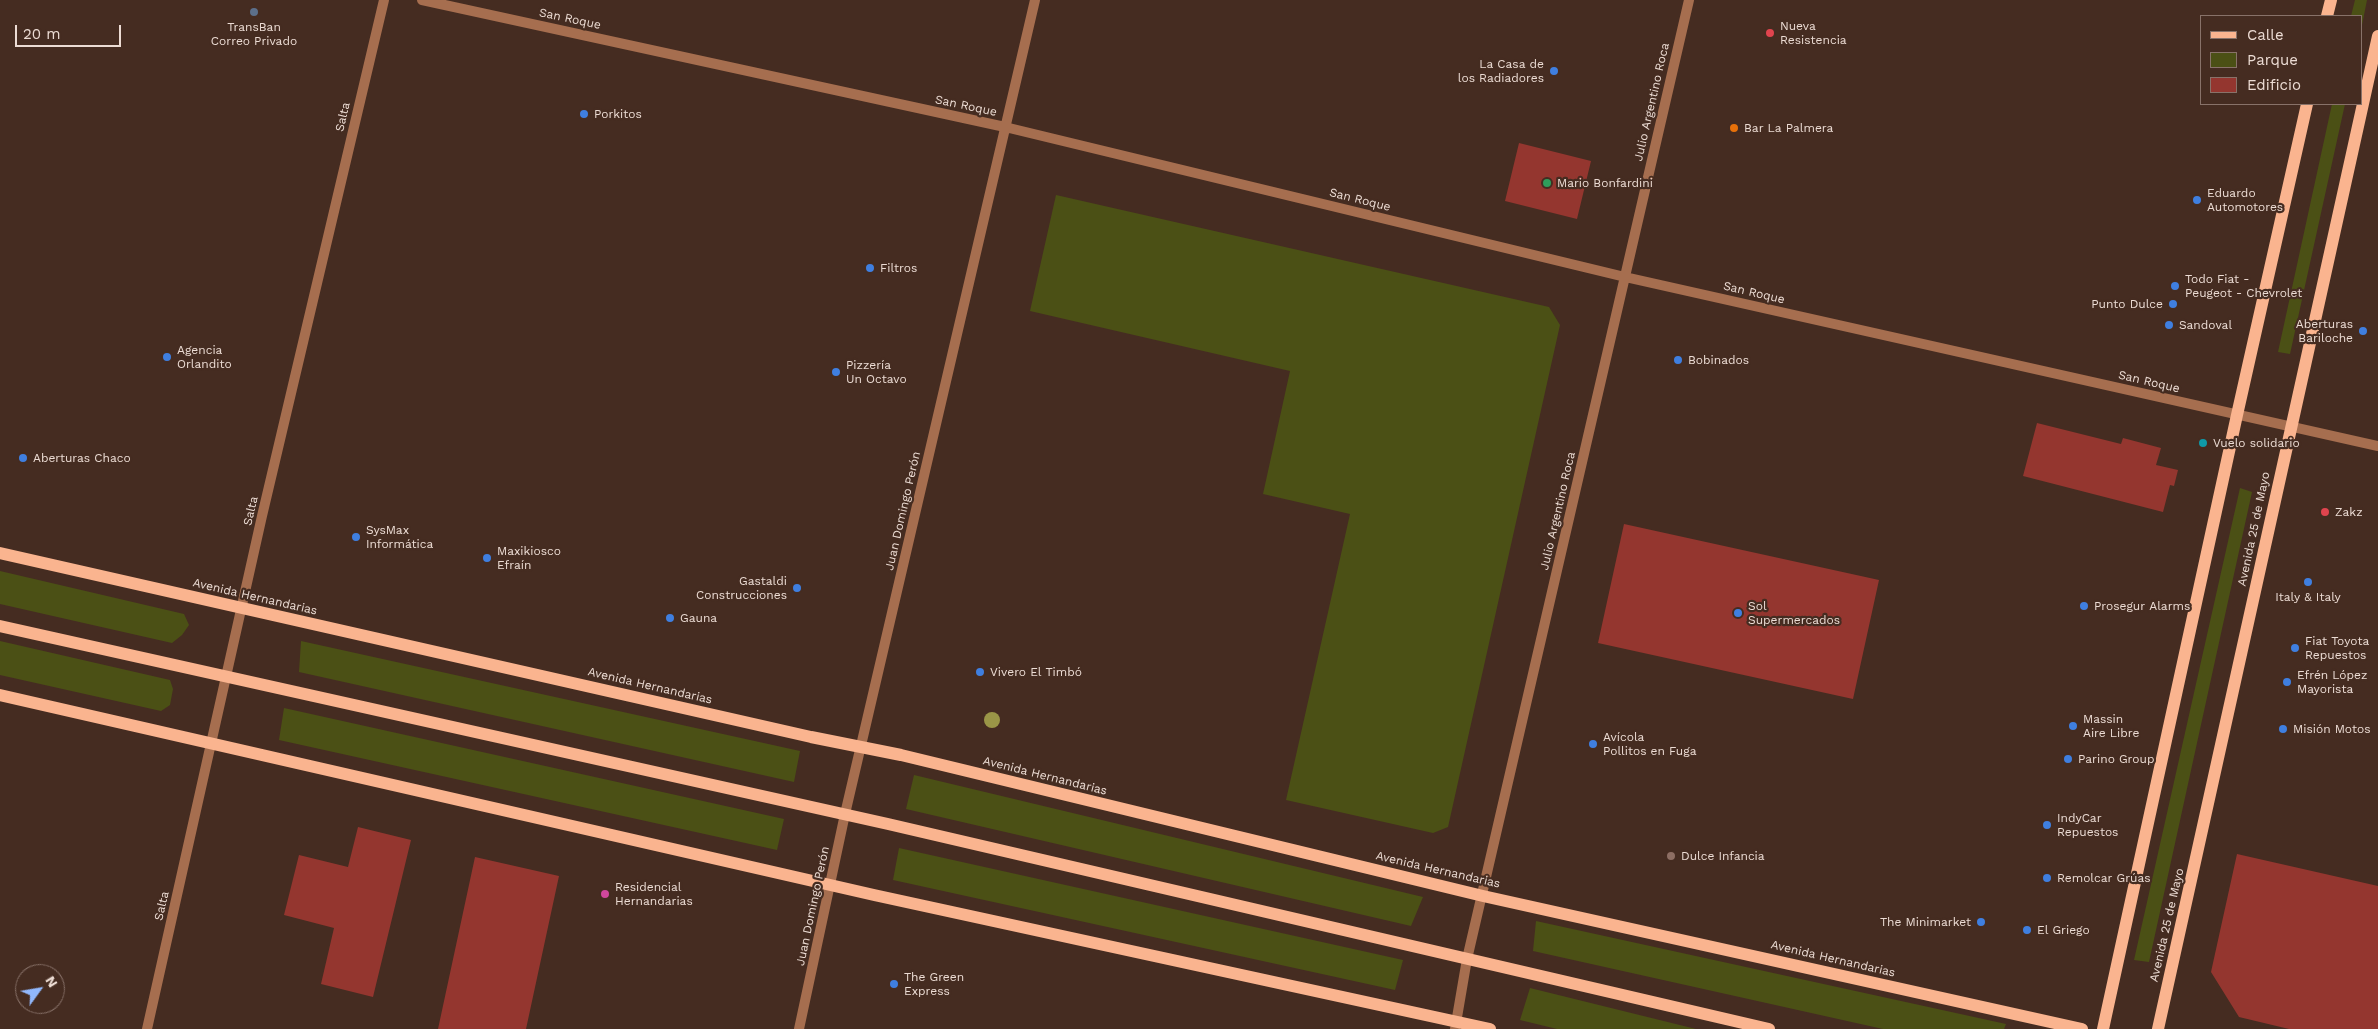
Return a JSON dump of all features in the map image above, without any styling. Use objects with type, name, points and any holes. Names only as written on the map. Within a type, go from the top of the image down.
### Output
[{"type":"main road","points":[[2327,15],[2331,0]]},
{"type":"main road","name":"Avenida 25 de Mayo","points":[[2363,103],[2378,36]]},
{"type":"main road","points":[[2103,1029],[2307,105]]},
{"type":"main road","name":"Avenida 25 de Mayo","points":[[2158,1029],[2363,105]]},
{"type":"main road","name":"Avenida Hernandarias","points":[[0,553],[861,748],[901,755],[1483,896],[2082,1029]]},
{"type":"main road","points":[[0,626],[844,814],[1769,1029]]},
{"type":"main road","points":[[0,696],[1456,1025],[1490,1029]]},
{"type":"street","name":"Salta","points":[[147,1029],[241,608],[384,0]]},
{"type":"street","name":"San Roque","points":[[422,0],[1005,127],[1625,277],[2378,446]]},
{"type":"street","name":"Juan Domingo Perón","points":[[800,1029],[844,814],[1035,0]]},
{"type":"street","name":"Julio Argentino Roca","points":[[1456,1025],[1467,959],[1689,0]]},
{"type":"green space","points":[[2355,0],[2367,0],[2363,20],[2363,15],[2351,15]]},
{"type":"green space","points":[[2332,105],[2345,105],[2290,354],[2278,352]]},
{"type":"green space","points":[[1056,195],[1549,307],[1560,325],[1448,827],[1433,833],[1286,800],[1350,514],[1263,494],[1290,371],[1030,311]]},
{"type":"green space","points":[[2240,488],[2252,492],[2149,962],[2134,960]]},
{"type":"green space","points":[[0,571],[184,614],[189,625],[182,635],[172,643],[0,604]]},
{"type":"green space","points":[[0,641],[170,680],[173,689],[170,705],[161,711],[0,675]]},
{"type":"green space","points":[[301,641],[800,751],[794,782],[299,672]]},
{"type":"green space","points":[[284,708],[784,819],[777,850],[279,740]]},
{"type":"green space","points":[[914,775],[1423,897],[1411,926],[906,809]]},
{"type":"green space","points":[[899,848],[1403,960],[1395,990],[893,880]]},
{"type":"green space","points":[[1536,921],[2006,1024],[2004,1029],[1883,1029],[1533,951]]},
{"type":"green space","points":[[1530,988],[1696,1029],[1557,1029],[1520,1020]]},
{"type":"building","points":[[1519,143],[1591,161],[1577,219],[1505,201]]},
{"type":"building","points":[[2037,423],[2121,444],[2123,438],[2161,448],[2156,465],[2178,470],[2174,486],[2170,485],[2163,512],[2023,476]]},
{"type":"building","name":"Sol Supermercados","points":[[1624,524],[1879,580],[1853,699],[1598,643]]},
{"type":"building","points":[[358,827],[411,840],[373,997],[321,984],[334,928],[284,915],[299,855],[348,867]]},
{"type":"building","points":[[2237,854],[2378,886],[2378,1029],[2289,1029],[2239,1017],[2211,972]]},
{"type":"building","points":[[475,857],[559,876],[526,1029],[438,1029]]},
{"type":"place","name":"TransBan Correo Privado","points":[[254,12]]},
{"type":"place","name":"Nueva Resistencia","points":[[1770,33]]},
{"type":"place","name":"La Casa de los Radiadores","points":[[1554,71]]},
{"type":"place","name":"Porkitos","points":[[584,114]]},
{"type":"place","name":"Bar La Palmera","points":[[1734,128]]},
{"type":"place","name":"Mario Bonfardini","points":[[1547,183]]},
{"type":"place","name":"Eduardo Automotores","points":[[2197,200]]},
{"type":"place","name":"Filtros","points":[[870,268]]},
{"type":"place","name":"Todo Fiat - Peugeot - Chevrolet","points":[[2175,286]]},
{"type":"place","name":"Punto Dulce","points":[[2173,304]]},
{"type":"place","name":"Sandoval","points":[[2169,325]]},
{"type":"place","name":"Aberturas Bariloche","points":[[2363,331]]},
{"type":"place","name":"Agencia Orlandito","points":[[167,357]]},
{"type":"place","name":"Bobinados","points":[[1678,360]]},
{"type":"place","name":"Pizzería Un Octavo","points":[[836,372]]},
{"type":"place","name":"Vuelo solidario","points":[[2203,443]]},
{"type":"place","name":"Aberturas Chaco","points":[[23,458]]},
{"type":"place","name":"Zakz","points":[[2325,512]]},
{"type":"place","name":"SysMax Informática","points":[[356,537]]},
{"type":"place","name":"Maxikiosco Efraín","points":[[487,558]]},
{"type":"place","name":"Italy & Italy","points":[[2308,582]]},
{"type":"place","name":"Gastaldi Construcciones","points":[[797,588]]},
{"type":"place","name":"Prosegur Alarms","points":[[2084,606]]},
{"type":"place","name":"Sol Supermercados","points":[[1738,613]]},
{"type":"place","name":"Gauna","points":[[670,618]]},
{"type":"place","name":"Fiat Toyota Repuestos","points":[[2295,648]]},
{"type":"place","name":"Vivero El Timbó","points":[[980,672]]},
{"type":"place","name":"Efrén López Mayorista","points":[[2287,682]]},
{"type":"place","name":"Massin Aire Libre","points":[[2073,726]]},
{"type":"place","name":"Misión Motos","points":[[2283,729]]},
{"type":"place","name":"Avícola Pollitos en Fuga","points":[[1593,744]]},
{"type":"place","name":"Parino Group","points":[[2068,759]]},
{"type":"place","name":"IndyCar Repuestos","points":[[2047,825]]},
{"type":"place","name":"Dulce Infancia","points":[[1671,856]]},
{"type":"place","name":"Remolcar Grúas","points":[[2047,878]]},
{"type":"place","name":"Residencial Hernandarias","points":[[605,894]]},
{"type":"place","name":"The Minimarket","points":[[1981,922]]},
{"type":"place","name":"El Griego","points":[[2027,930]]},
{"type":"place","name":"The Green Express","points":[[894,984]]}]
